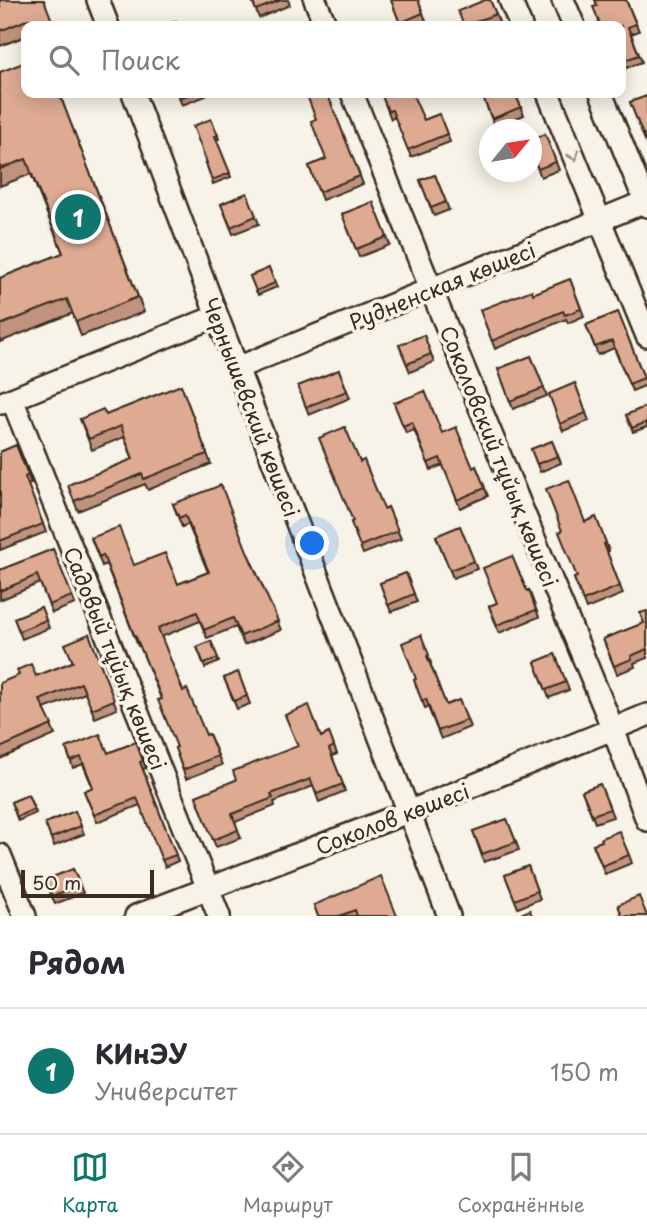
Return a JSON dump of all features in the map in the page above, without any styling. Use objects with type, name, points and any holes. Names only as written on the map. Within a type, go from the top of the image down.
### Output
[{"type":"street","points":[[98,0],[106,21]]},
{"type":"street","points":[[315,0],[324,21]]},
{"type":"street","points":[[510,0],[519,21]]},
{"type":"street","points":[[563,0],[572,21]]},
{"type":"street","name":"Чернышевский көшесі","points":[[135,98],[449,916]]},
{"type":"street","name":"Соколовский тұйық көшесі","points":[[354,98],[613,729],[647,820]]},
{"type":"street","points":[[550,98],[647,336]]},
{"type":"street","points":[[603,98],[646,203]]},
{"type":"street","name":"Рудненская көшесі","points":[[237,368],[646,203]]},
{"type":"street","points":[[6,402],[217,316]]},
{"type":"street","name":"Садовый тұйық көшесі","points":[[6,402],[219,916]]},
{"type":"street","name":"Соколов көшесі","points":[[136,916],[408,813],[647,715]]},
{"type":"street","points":[[0,855],[24,916]]},
{"type":"building","points":[[0,0],[44,0],[52,21],[29,19],[0,31]]},
{"type":"building","points":[[252,0],[281,0],[256,10]]},
{"type":"building","points":[[391,0],[418,0],[423,13],[399,21]]},
{"type":"building","points":[[490,0],[496,14],[477,21],[462,21],[458,11]]},
{"type":"building","points":[[595,0],[626,0],[636,24],[628,27],[639,55],[626,60],[626,21],[599,21],[593,7],[597,6]]},
{"type":"building","points":[[21,64],[21,98],[61,98],[138,297],[76,322],[67,299],[0,325],[0,278],[63,253],[26,159],[0,169],[0,72]]},
{"type":"building","points":[[647,96],[647,133],[643,135],[630,102]]},
{"type":"building","points":[[308,98],[329,98],[360,176],[319,192],[309,166],[326,159],[311,121],[316,119]]},
{"type":"building","points":[[383,98],[414,98],[424,120],[439,114],[447,134],[408,150],[392,110],[388,111]]},
{"type":"building","points":[[517,98],[521,107],[492,119],[484,100]]},
{"type":"building","points":[[211,119],[230,173],[212,180],[193,126]]},
{"type":"building","points":[[545,134],[556,162],[542,167],[542,135]]},
{"type":"building","points":[[435,175],[446,202],[431,208],[420,180]]},
{"type":"building","points":[[247,193],[256,216],[231,227],[221,204]]},
{"type":"building","points":[[373,202],[387,237],[356,249],[342,214]]},
{"type":"building","points":[[269,268],[275,283],[256,291],[250,276]]},
{"type":"building","points":[[570,279],[581,309],[565,315],[563,311],[492,341],[480,310],[532,290],[533,294]]},
{"type":"building","points":[[618,312],[644,378],[629,384],[612,341],[595,347],[586,325]]},
{"type":"building","points":[[424,335],[431,354],[407,364],[399,345]]},
{"type":"building","points":[[531,356],[544,388],[510,401],[498,369]]},
{"type":"building","points":[[339,370],[347,391],[306,407],[298,386]]},
{"type":"building","points":[[575,383],[586,413],[560,424],[549,394]]},
{"type":"building","points":[[181,385],[207,454],[144,479],[142,474],[74,501],[68,485],[133,459],[121,426],[89,439],[80,419],[103,409],[106,415]]},
{"type":"building","points":[[425,391],[442,433],[456,427],[473,468],[476,466],[485,488],[457,500],[440,458],[428,463],[412,422],[403,426],[394,403]]},
{"type":"building","points":[[647,406],[647,422],[632,428],[626,415]]},
{"type":"building","points":[[345,427],[360,462],[364,460],[384,509],[388,507],[398,531],[360,546],[351,522],[353,521],[319,438]]},
{"type":"building","points":[[552,441],[558,456],[537,464],[531,449]]},
{"type":"building","points":[[16,445],[43,524],[0,541],[0,452]]},
{"type":"building","points":[[569,480],[585,522],[596,517],[620,586],[583,601],[546,489]]},
{"type":"building","points":[[221,485],[278,621],[241,636],[233,618],[204,630],[197,612],[158,628],[183,691],[187,689],[218,756],[183,770],[158,700],[162,699],[103,555],[99,557],[91,538],[119,527],[134,565],[165,553],[178,584],[209,572],[185,515],[179,518],[173,504]]},
{"type":"building","points":[[460,526],[474,561],[450,570],[436,536]]},
{"type":"building","points":[[53,549],[72,596],[49,605],[37,575],[0,591],[0,570]]},
{"type":"building","points":[[512,556],[536,610],[497,625],[489,606],[497,603],[483,568]]},
{"type":"building","points":[[406,573],[414,594],[388,605],[380,583]]},
{"type":"building","points":[[41,607],[46,620],[19,631],[14,618]]},
{"type":"building","points":[[647,611],[647,649],[614,666],[603,639],[644,623],[640,613]]},
{"type":"building","points":[[89,634],[114,700],[92,709],[81,683],[40,700],[52,725],[0,748],[0,683],[19,675],[17,670],[31,664],[36,676],[73,662],[65,644]]},
{"type":"building","points":[[421,635],[446,705],[459,700],[467,720],[438,731],[426,699],[422,701],[402,643]]},
{"type":"building","points":[[211,641],[218,658],[204,664],[197,647]]},
{"type":"building","points":[[555,654],[566,682],[546,690],[535,662]]},
{"type":"building","points":[[238,672],[247,696],[234,701],[224,678]]},
{"type":"building","points":[[309,705],[321,737],[329,733],[334,746],[329,749],[343,784],[317,794],[310,779],[271,794],[273,798],[232,814],[238,830],[213,840],[196,796],[236,780],[233,771],[298,746],[285,715]]},
{"type":"building","points":[[100,734],[108,753],[136,742],[143,761],[140,762],[176,855],[162,860],[137,798],[94,815],[84,791],[93,787],[81,757],[71,761],[66,748]]},
{"type":"building","points":[[600,784],[610,809],[592,815],[582,791]]},
{"type":"building","points":[[28,795],[34,809],[17,817],[11,802]]},
{"type":"building","points":[[75,811],[81,826],[51,838],[45,823]]},
{"type":"building","points":[[507,819],[516,842],[482,854],[473,831]]},
{"type":"building","points":[[619,831],[629,855],[602,866],[593,844]]},
{"type":"building","points":[[528,866],[537,891],[515,900],[505,875]]},
{"type":"building","points":[[73,869],[80,885],[52,896],[45,880]]},
{"type":"building","points":[[381,876],[397,916],[357,916],[355,910],[339,916],[318,916],[314,905]]},
{"type":"building","points":[[639,896],[647,916],[622,916],[618,905]]},
{"type":"building","points":[[530,910],[532,916],[516,916]]},
{"type":"place","name":"КИнЭУ","points":[[78,217]]}]
